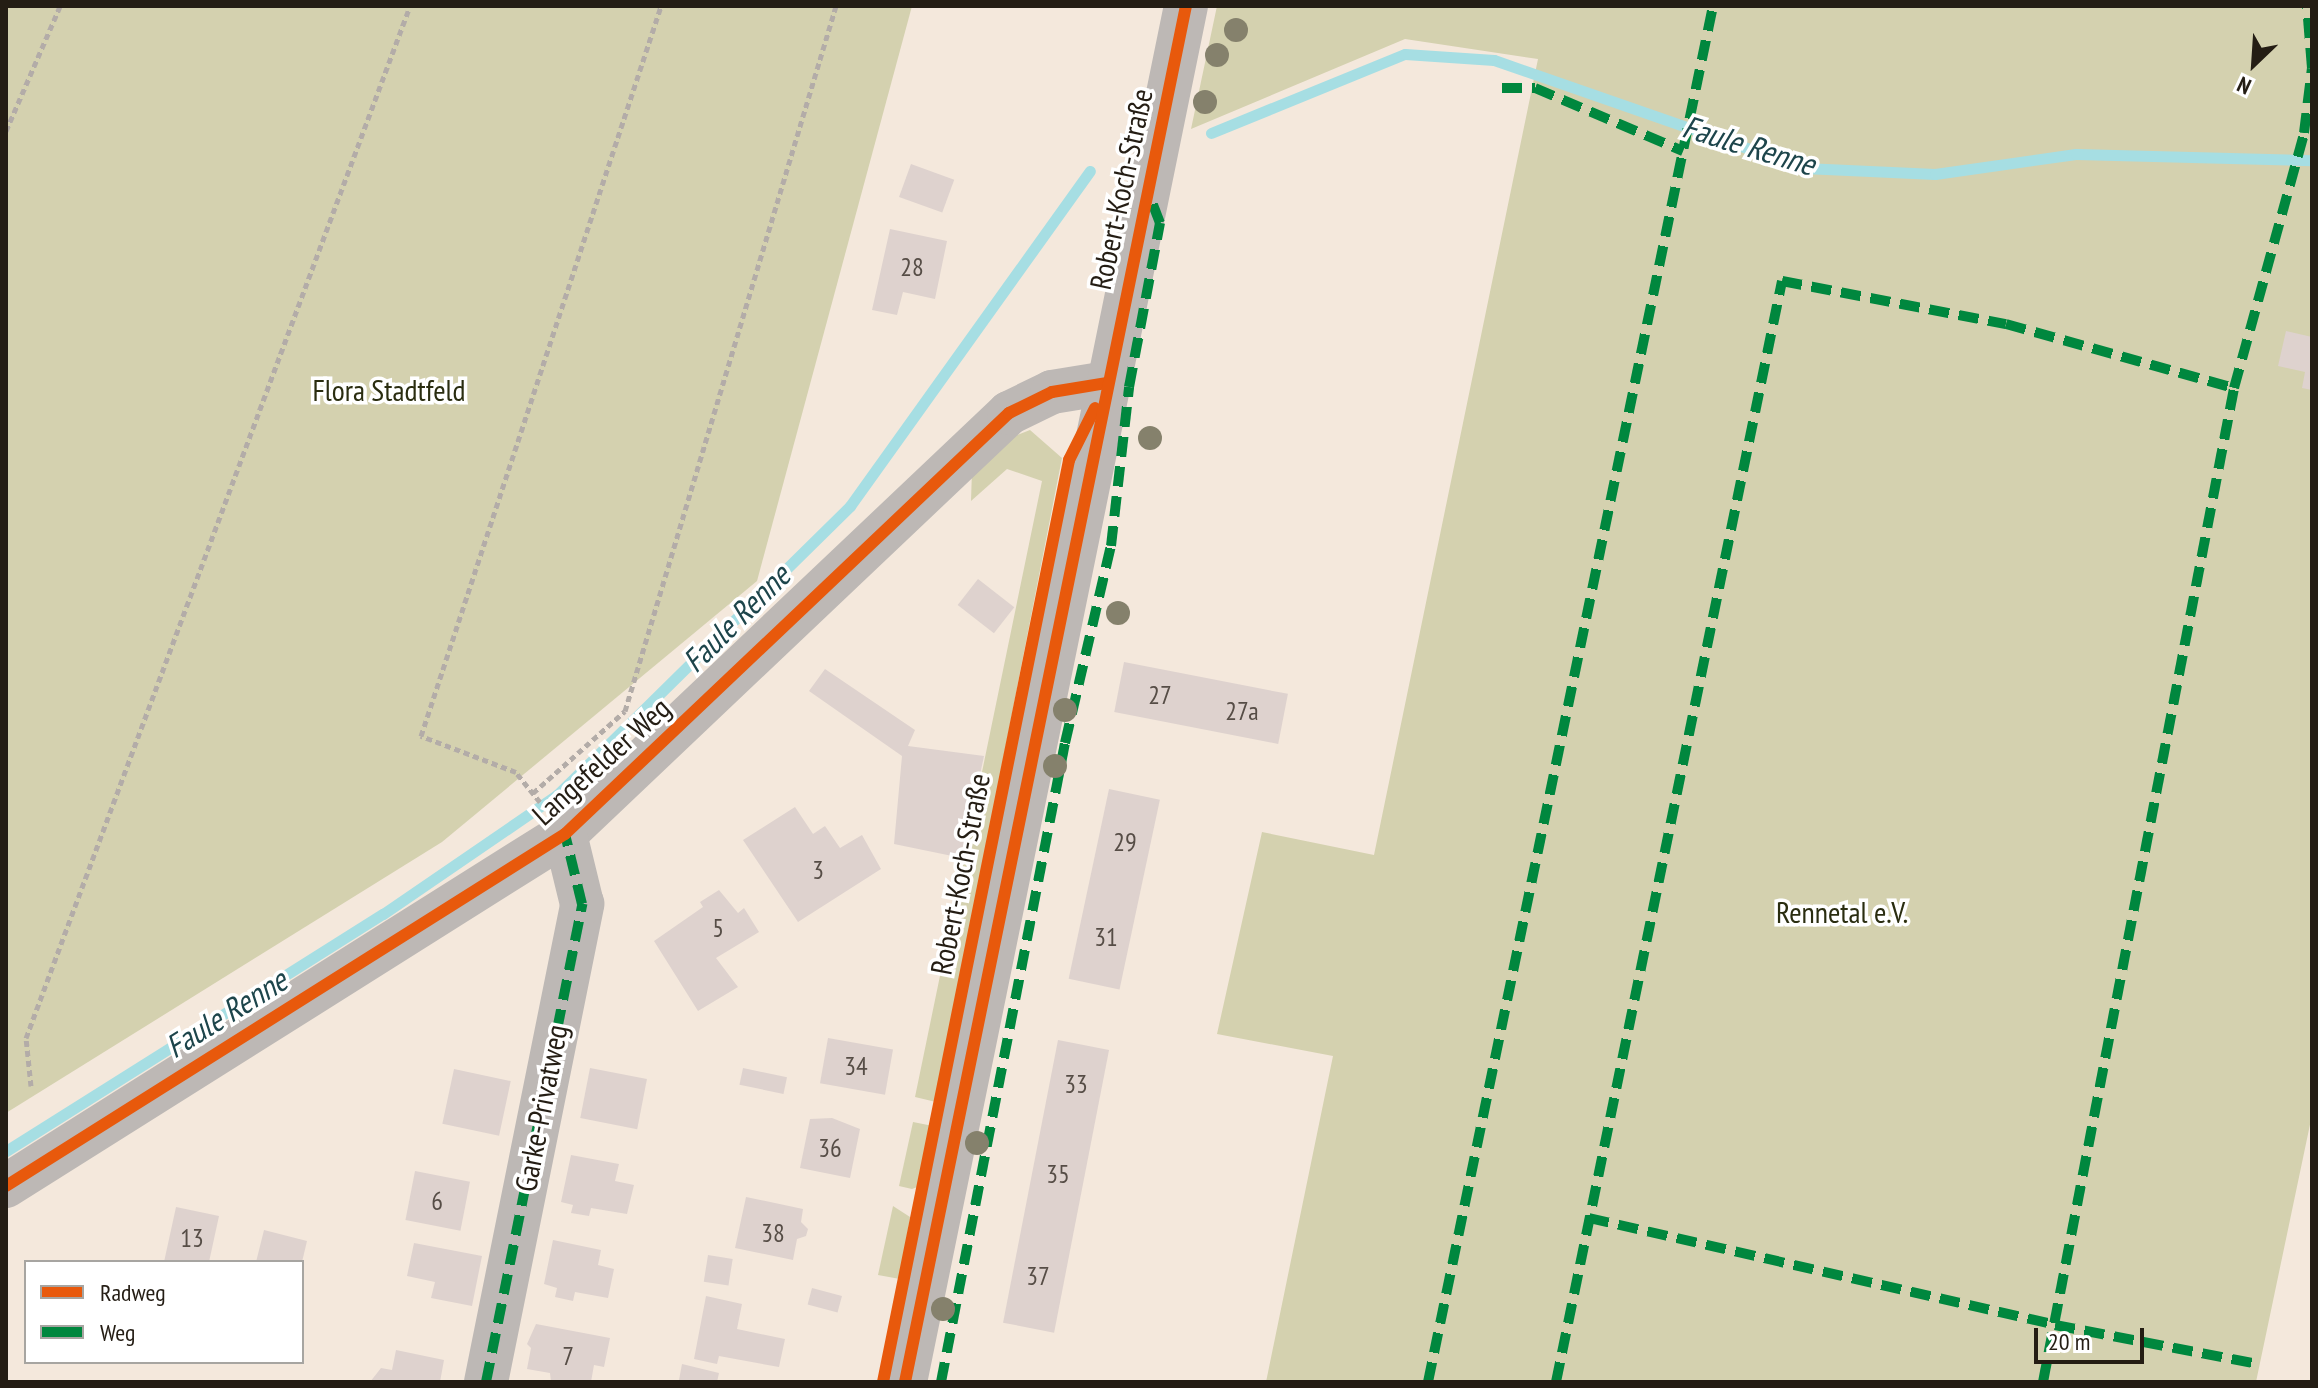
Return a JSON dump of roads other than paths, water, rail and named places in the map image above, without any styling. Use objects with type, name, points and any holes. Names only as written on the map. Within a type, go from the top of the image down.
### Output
[{"type":"street","name":"Robert-Koch-Straße","points":[[905,1382],[1186,6]]},
{"type":"street","name":"Langefelder Weg","points":[[6,1186],[565,834],[1009,413],[1052,392],[1107,383]]},
{"type":"street","name":"Garke-Privatweg","points":[[486,1382],[582,904],[565,834]]},
{"type":"waterway","name":"Faule Renne","points":[[1211,133],[1405,54],[1494,60],[1804,168],[1935,174],[2076,154],[2312,160]]},
{"type":"waterway","name":"Faule Renne","points":[[6,1151],[383,914],[557,795],[850,506],[1090,171]]},
{"type":"park label","name":"Flora Stadtfeld","points":[[389,390]]},
{"type":"park label","name":"Rennetal e.V.","points":[[1842,912]]}]
